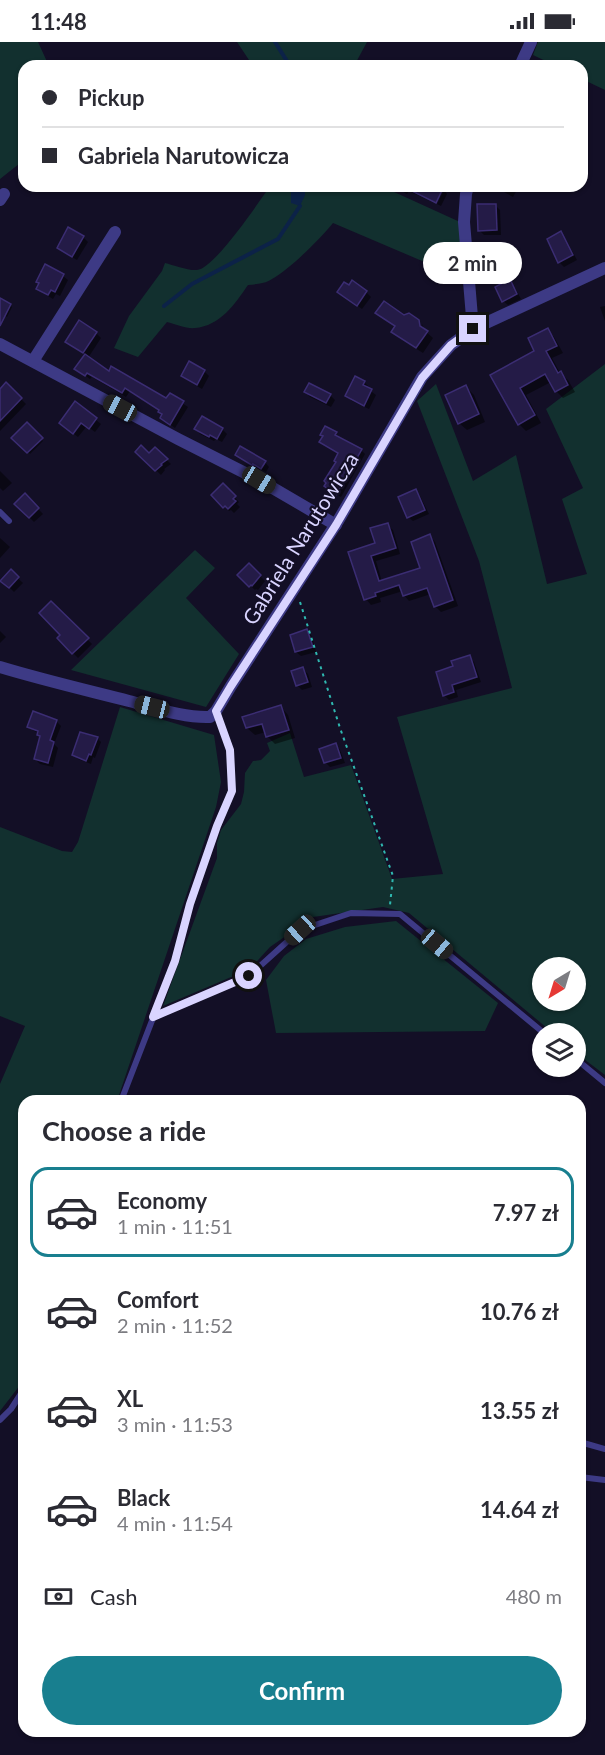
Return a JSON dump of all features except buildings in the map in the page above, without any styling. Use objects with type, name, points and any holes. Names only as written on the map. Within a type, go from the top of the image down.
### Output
[{"type":"street","points":[[523,60],[531,42]]},
{"type":"street","points":[[466,192],[464,222],[473,329]]},
{"type":"street","points":[[33,361],[115,232]]},
{"type":"street","name":"Gabriela Narutowicza","points":[[216,711],[336,525],[422,378],[451,345],[473,329],[605,268]]},
{"type":"street","points":[[0,344],[259,480],[336,525]]},
{"type":"street","points":[[0,667],[198,717],[210,717],[216,711]]},
{"type":"lane","points":[[0,512],[9,521]]},
{"type":"lane","points":[[123,1095],[175,961],[190,904],[217,826],[232,791],[230,750],[216,711]]},
{"type":"lane","points":[[153,1017],[249,976],[300,930],[351,913],[400,914],[532,1023]]},
{"type":"lane","points":[[586,1067],[605,1083]]},
{"type":"lane","points":[[0,1420],[18,1398]]},
{"type":"lane","points":[[586,1444],[605,1449]]},
{"type":"lane","points":[[586,1478],[605,1480]]},
{"type":"path","points":[[295,587],[340,728],[393,876],[388,914]]},
{"type":"green space","points":[[0,42],[38,42],[46,60],[18,60],[18,165],[0,179]]},
{"type":"green space","points":[[237,42],[367,42],[357,60],[249,60]]},
{"type":"green space","points":[[538,42],[605,42],[605,90],[588,82],[588,60],[543,60],[533,55]]},
{"type":"green space","points":[[266,192],[394,192],[460,222],[462,278],[333,223],[321,237],[279,274],[266,282],[248,285],[226,313],[212,323],[192,328],[167,322],[138,357],[114,348],[129,316],[162,271],[165,263],[194,270],[205,267],[236,234]]},
{"type":"green space","points":[[605,364],[605,1075],[586,1061],[586,1023],[541,1023],[409,913],[383,907],[313,917],[270,947],[250,969],[163,1006],[217,858],[217,843],[221,830],[241,804],[245,773],[253,761],[261,760],[270,751],[267,743],[290,733],[304,777],[351,765],[392,879],[443,874],[397,717],[512,688],[479,561],[417,401],[436,384],[473,481],[516,455],[547,584],[587,574],[562,499],[583,488],[546,409]]},
{"type":"green space","points":[[195,550],[215,568],[186,598],[239,654],[206,707],[71,670]]},
{"type":"green space","points":[[120,707],[214,735],[221,782],[216,807],[119,1095],[18,1095],[18,1388],[0,1411],[0,1084],[25,1026],[0,1016],[0,827],[62,851],[72,852],[78,842]]},
{"type":"green space","points":[[396,921],[498,1003],[485,1031],[276,1033],[266,980],[284,956],[306,939],[345,927]]},
{"type":"water","points":[[291,192],[305,192],[300,206],[291,203]]},
{"type":"waterway","points":[[275,42],[286,60]]},
{"type":"waterway","points":[[164,306],[192,284],[278,239],[300,206]]},
{"type":"route","points":[[249,976],[153,1017],[175,961],[190,904],[217,826],[232,791],[230,750],[216,711],[336,525],[422,378],[451,345],[473,329]]}]
